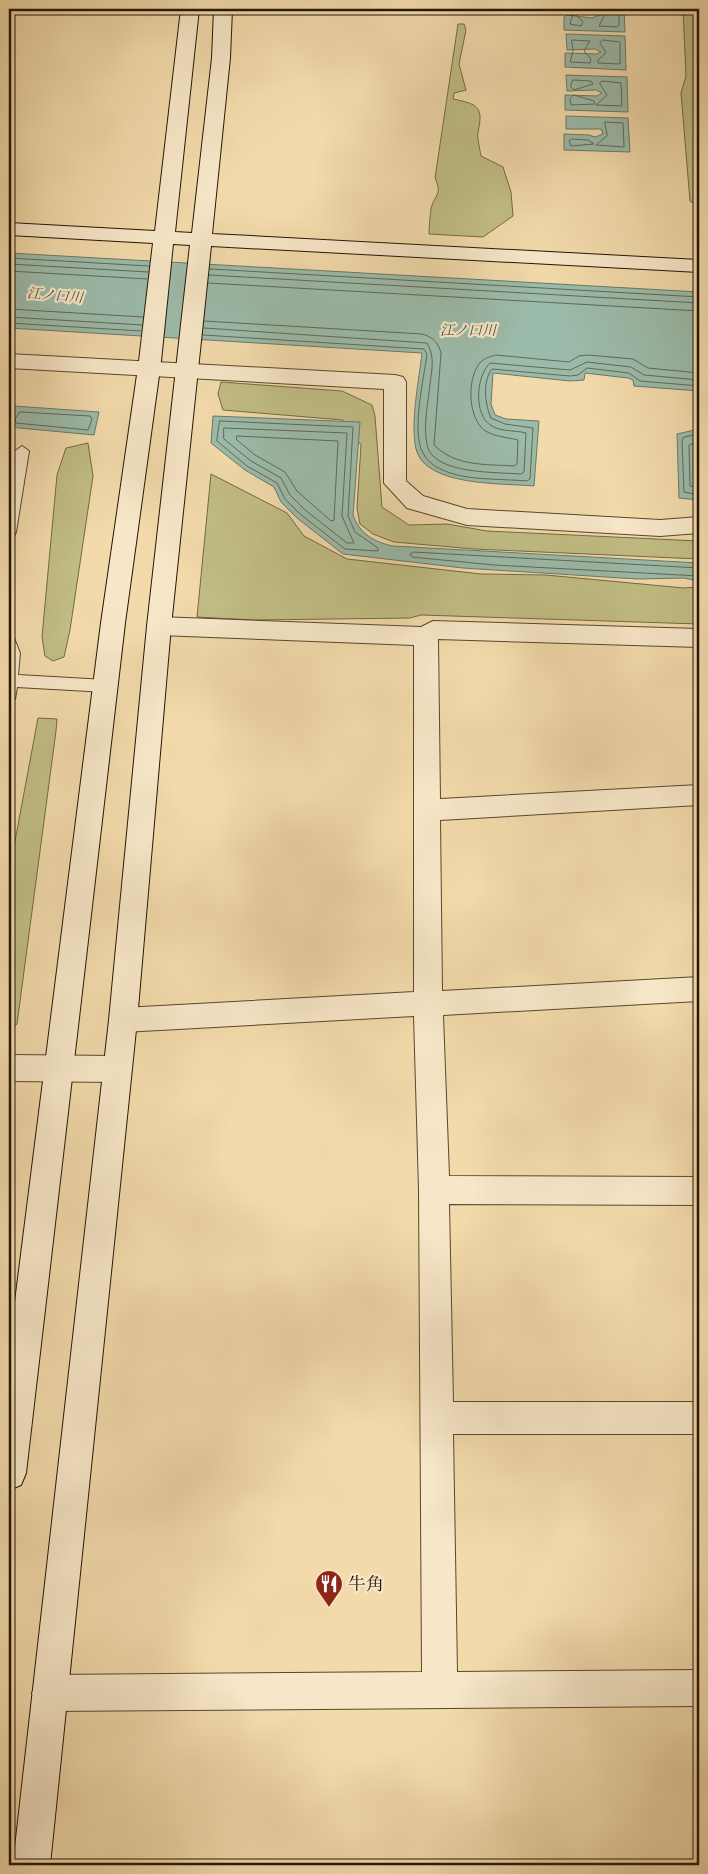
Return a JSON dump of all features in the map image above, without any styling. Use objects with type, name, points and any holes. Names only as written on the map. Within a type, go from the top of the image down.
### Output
[{"type":"street","points":[[9,1473],[106,686],[149,365],[190,9]]},
{"type":"street","points":[[31,1865],[123,1020],[158,626],[220,58],[223,9]]},
{"type":"street","points":[[9,229],[200,246],[699,266]]},
{"type":"street","points":[[9,361],[187,367],[396,382],[395,483],[402,492],[415,502],[440,511],[467,517],[660,528],[699,525]]},
{"type":"street","points":[[158,626],[426,636],[433,630],[699,638]]},
{"type":"street","points":[[426,636],[428,1004],[434,1190],[440,1690]]},
{"type":"street","points":[[428,810],[699,795]]},
{"type":"street","points":[[123,1020],[699,989]]},
{"type":"street","points":[[9,1068],[117,1069]]},
{"type":"street","points":[[434,1190],[699,1192]]},
{"type":"street","points":[[436,1418],[699,1418]]},
{"type":"street","points":[[50,1693],[699,1688]]},
{"type":"lane","points":[[9,532],[22,451]]},
{"type":"lane","points":[[9,642],[12,653],[9,686],[106,686]]},
{"type":"shaded area","points":[[683,9],[699,9],[699,206],[690,201],[681,93],[686,76]]},
{"type":"shaded area","points":[[458,24],[464,24],[466,30],[459,64],[466,90],[454,93],[453,99],[473,105],[479,111],[478,141],[481,156],[503,167],[511,192],[513,216],[483,237],[429,234],[432,204],[438,192],[435,178]]},
{"type":"shaded area","points":[[221,382],[342,391],[372,405],[375,416],[382,507],[409,525],[447,524],[487,531],[699,541],[699,559],[474,549],[394,542],[373,534],[360,524],[357,508],[361,445],[343,420],[223,410],[218,394]]},
{"type":"shaded area","points":[[88,443],[93,476],[70,630],[64,657],[53,661],[45,656],[42,637],[57,475],[66,448]]},
{"type":"shaded area","points":[[211,474],[287,513],[304,536],[347,559],[481,574],[546,575],[684,588],[699,587],[699,624],[421,615],[410,618],[253,620],[197,617]]},
{"type":"shaded area","points":[[38,718],[57,719],[56,731],[17,1024],[9,1032],[9,873]]},
{"type":"water","points":[[565,9],[624,9],[625,32],[564,30],[564,17],[567,15],[592,18],[599,15],[594,12],[567,13]]},
{"type":"water","points":[[566,34],[625,36],[626,70],[565,67],[565,53],[596,54],[601,52],[595,49],[567,50]]},
{"type":"water","points":[[566,75],[627,77],[628,112],[565,110],[565,95],[597,96],[602,93],[596,90],[567,91]]},
{"type":"water","points":[[566,116],[628,118],[630,152],[564,150],[564,134],[595,137],[603,134],[601,129],[566,129]]},
{"type":"water","name":"江ノ口川","points":[[9,253],[699,292],[699,391],[634,386],[633,380],[628,378],[585,373],[584,380],[570,381],[493,373],[491,404],[495,415],[506,419],[539,421],[534,486],[467,481],[449,477],[434,470],[422,461],[416,449],[414,414],[422,353],[9,328]]},
{"type":"water","points":[[14,406],[99,412],[94,435],[9,427]]},
{"type":"water","points":[[213,416],[360,422],[353,515],[356,522],[368,536],[380,542],[393,546],[699,563],[699,581],[684,578],[638,579],[463,568],[343,554],[297,518],[281,502],[274,487],[245,470],[211,443]]},
{"type":"water","points":[[699,429],[699,500],[679,498],[677,434]]},
{"type":"place","name":"牛角","points":[[329,1608]]}]
